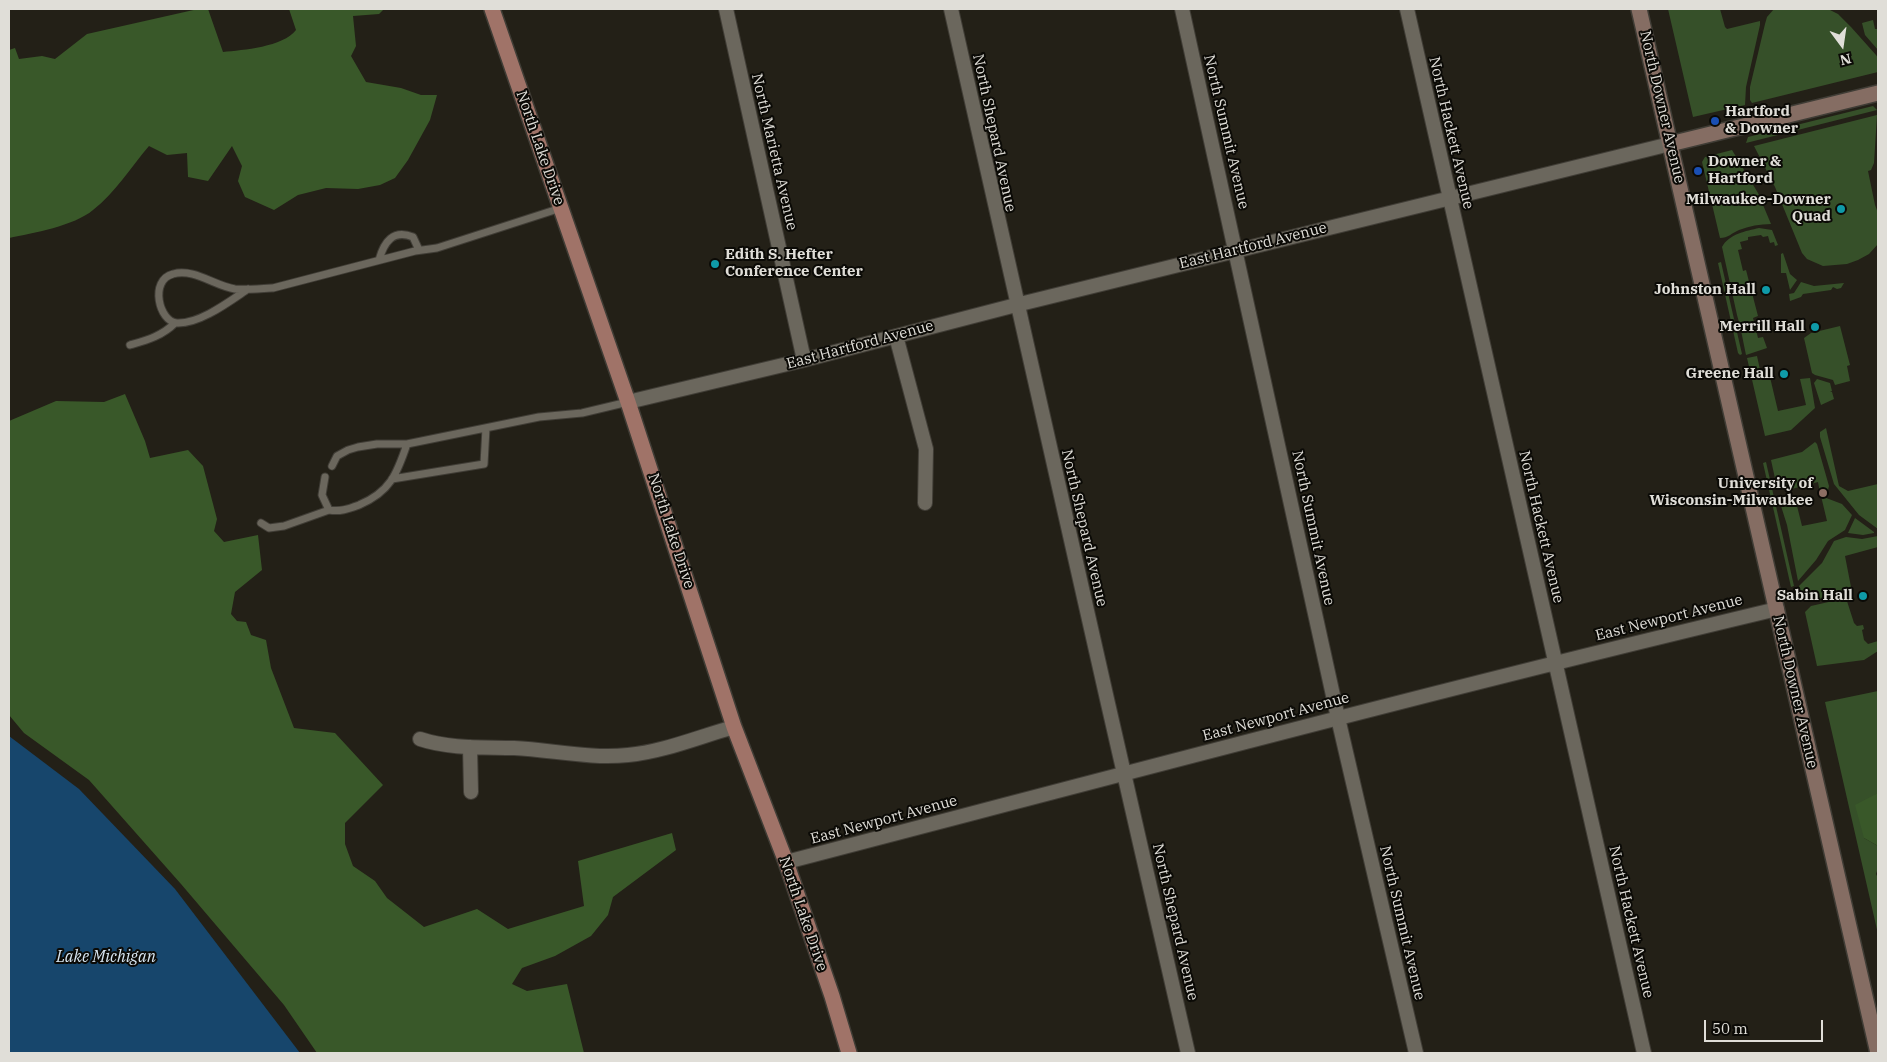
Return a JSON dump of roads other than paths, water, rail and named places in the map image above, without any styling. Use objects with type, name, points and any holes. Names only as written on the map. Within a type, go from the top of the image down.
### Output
[{"type":"main road","name":"North Lake Drive","points":[[492,9],[628,402],[734,726],[786,862],[832,996],[849,1053]]},
{"type":"street","name":"North Marietta Avenue","points":[[726,9],[804,360]]},
{"type":"street","name":"North Shepard Avenue","points":[[950,9],[1188,1053]]},
{"type":"street","name":"North Summit Avenue","points":[[1182,9],[1338,718],[1416,1053]]},
{"type":"street","name":"North Hackett Avenue","points":[[1406,9],[1644,1053]]},
{"type":"street","name":"North Downer Avenue","points":[[1639,9],[1878,1053]]},
{"type":"street","name":"East Hartford Avenue","points":[[628,402],[1878,93]]},
{"type":"street","points":[[896,336],[926,449],[925,503]]},
{"type":"street","name":"East Newport Avenue","points":[[786,862],[1338,718],[1776,609]]},
{"type":"street","points":[[420,739],[448,746],[517,749],[590,756],[629,755],[652,751],[734,726]]},
{"type":"street","points":[[470,747],[471,792]]},
{"type":"lane","points":[[248,289],[216,310],[194,320],[174,323],[168,320],[158,296],[160,282],[168,275],[175,273],[189,274],[234,289],[273,288],[419,250],[437,248],[561,208]]},
{"type":"lane","points":[[379,260],[383,246],[388,240],[398,236],[406,235],[413,237],[419,250]]},
{"type":"lane","points":[[130,345],[157,337],[174,323]]},
{"type":"lane","points":[[332,466],[337,456],[348,450],[377,444],[407,444],[539,417],[582,413],[628,402]]},
{"type":"lane","points":[[392,479],[484,464],[486,428]]},
{"type":"lane","points":[[261,523],[269,528],[284,526],[329,510],[338,512],[374,499],[387,488],[400,466],[407,444]]},
{"type":"lane","points":[[325,477],[322,495],[329,510]]},
{"type":"water","name":"Lake Michigan","points":[[9,736],[79,789],[175,889],[300,1053],[9,1053]]},
{"type":"place","name":"Hartford & Downer","points":[[1715,121]]},
{"type":"place","name":"Downer & Hartford","points":[[1698,171]]},
{"type":"place","name":"Milwaukee-Downer Quad","points":[[1841,209]]},
{"type":"place","name":"Edith S. Hefter Conference Center","points":[[715,264]]},
{"type":"place","name":"Johnston Hall","points":[[1766,290]]},
{"type":"place","name":"Merrill Hall","points":[[1815,327]]},
{"type":"place","name":"Greene Hall","points":[[1784,374]]},
{"type":"place","name":"University of Wisconsin-Milwaukee","points":[[1823,493]]},
{"type":"place","name":"Sabin Hall","points":[[1863,596]]}]
